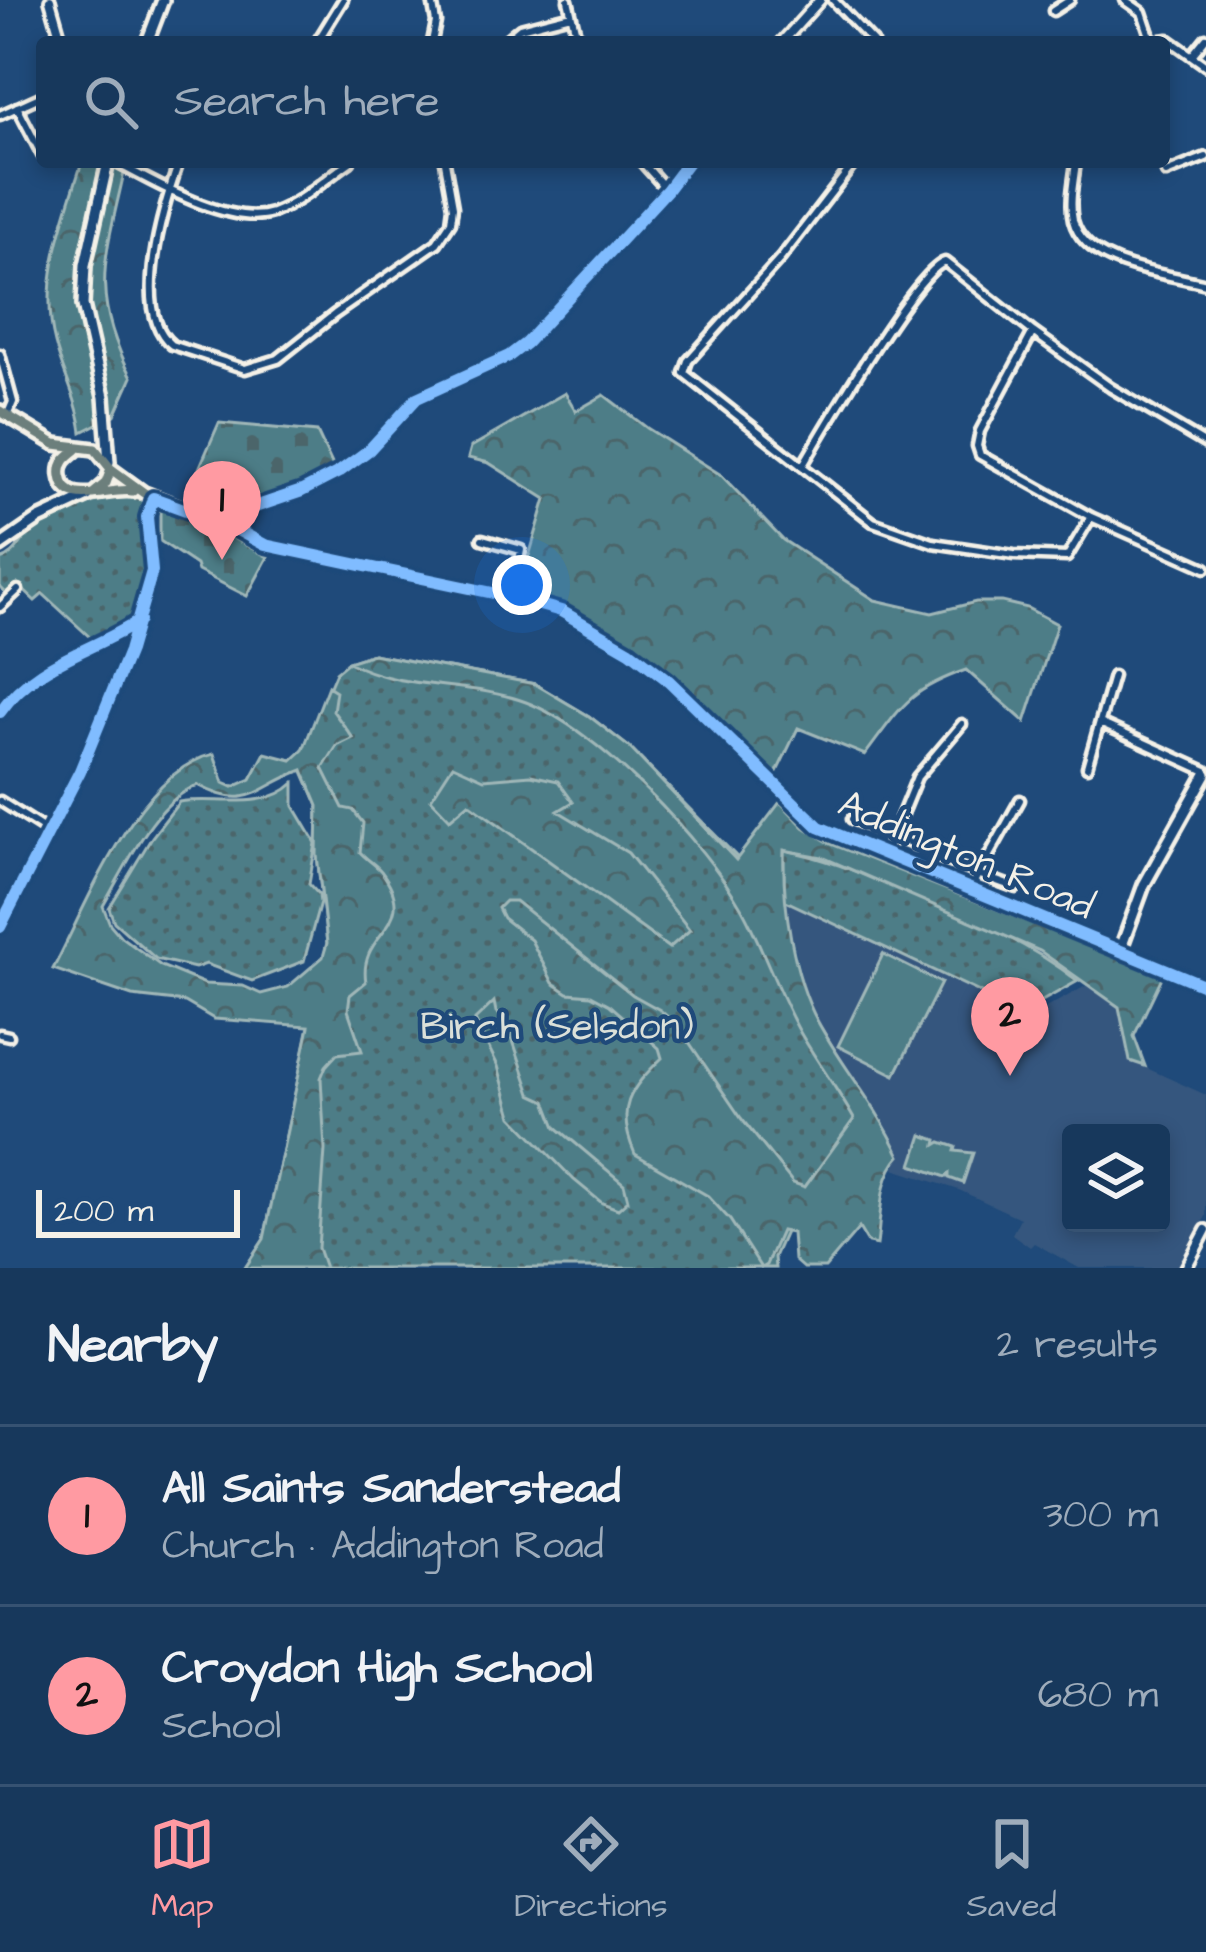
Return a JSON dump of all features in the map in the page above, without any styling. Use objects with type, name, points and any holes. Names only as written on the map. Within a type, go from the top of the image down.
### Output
[{"type":"main road","points":[[149,36],[163,0]]},
{"type":"main road","points":[[44,438],[73,493],[90,495],[106,483],[110,466],[106,418],[83,305],[85,265],[109,168]]},
{"type":"main road","points":[[4,413],[62,446],[99,451],[110,466],[148,496]]},
{"type":"main road","points":[[49,514],[60,500],[67,458],[97,442],[106,418]]},
{"type":"main road","points":[[0,546],[49,514],[90,495],[115,488],[148,496]]},
{"type":"main road","name":"Addington Road","points":[[148,496],[230,526],[265,545],[512,596],[561,611],[630,651],[698,708],[819,827],[1206,986]]},
{"type":"main road","points":[[1121,949],[1144,885],[1206,772]]},
{"type":"street","points":[[50,0],[60,36]]},
{"type":"street","points":[[320,36],[343,0]]},
{"type":"street","points":[[432,0],[433,36]]},
{"type":"street","points":[[568,0],[576,36]]},
{"type":"street","points":[[787,36],[820,0]]},
{"type":"street","points":[[833,0],[866,36]]},
{"type":"street","points":[[1053,11],[1070,0]]},
{"type":"street","points":[[1125,0],[1142,12],[1148,36]]},
{"type":"street","points":[[510,36],[520,28],[571,15]]},
{"type":"street","points":[[1193,54],[1206,38]]},
{"type":"street","points":[[1170,40],[1206,66]]},
{"type":"street","points":[[0,115],[36,99]]},
{"type":"street","points":[[17,107],[36,143]]},
{"type":"street","points":[[1166,173],[1206,157]]},
{"type":"street","points":[[125,168],[233,214],[255,217],[299,200],[342,168]]},
{"type":"street","points":[[177,168],[151,311],[172,345],[245,370],[278,359],[437,243],[451,221],[453,207],[446,168]]},
{"type":"street","points":[[647,168],[667,190]]},
{"type":"street","points":[[230,526],[246,510],[339,472],[368,450],[417,398],[526,343],[684,168]]},
{"type":"street","points":[[850,168],[781,258],[683,367],[687,378],[874,522],[933,543],[1067,557],[1090,517]]},
{"type":"street","points":[[1075,168],[1071,212],[1074,226],[1088,245],[1119,261],[1206,284]]},
{"type":"street","points":[[803,466],[862,368],[939,262],[950,265],[1111,388],[1206,444]]},
{"type":"street","points":[[1033,332],[980,431],[978,451],[1090,517],[1206,568]]},
{"type":"street","points":[[0,354],[13,401],[4,413]]},
{"type":"street","points":[[0,927],[80,771],[129,651],[152,571],[148,496]]},
{"type":"street","points":[[482,539],[521,550],[512,596]]},
{"type":"street","points":[[0,608],[18,590]]},
{"type":"street","points":[[0,712],[24,684],[66,655],[115,637],[139,621]]},
{"type":"street","points":[[115,637],[129,651]]},
{"type":"street","points":[[1087,767],[1113,676]]},
{"type":"street","points":[[1100,723],[1206,772]]},
{"type":"street","points":[[885,857],[917,777],[962,724]]},
{"type":"street","points":[[969,891],[1020,800]]},
{"type":"street","points":[[0,801],[49,832]]},
{"type":"street","points":[[852,819],[915,845]]},
{"type":"street","points":[[939,860],[1016,888]]},
{"type":"street","points":[[1186,1268],[1206,1230]]},
{"type":"shaded area","points":[[784,900],[1031,1016],[1086,986],[1119,1007],[1131,1061],[1206,1095],[1206,1216],[1179,1268],[1079,1268],[1012,1234],[1020,1218],[959,1190],[894,1169],[900,1156],[887,1127],[818,1022],[805,992]]},
{"type":"green space","points":[[80,168],[113,168],[124,173],[105,276],[110,323],[132,377],[115,415],[82,432],[51,320],[52,274]]},
{"type":"green space","points":[[565,393],[576,411],[604,395],[721,475],[783,540],[875,600],[932,613],[976,602],[1002,602],[1027,608],[1057,624],[1025,722],[966,670],[907,702],[865,755],[798,728],[775,776],[689,691],[627,641],[558,603],[519,590],[546,499],[489,463],[468,458],[471,447]]},
{"type":"green space","points":[[219,423],[317,432],[334,468],[227,516],[187,496]]},
{"type":"green space","points":[[119,495],[143,499],[147,572],[138,613],[93,640],[43,594],[35,601],[18,585],[8,595],[0,587],[0,560],[28,534],[71,510]]},
{"type":"green space","points":[[160,509],[197,521],[202,528],[208,525],[268,557],[247,596],[198,571],[160,541]]},
{"type":"green space","name":"Birch (Selsdon)","points":[[373,654],[535,684],[589,716],[629,747],[779,900],[800,994],[878,1120],[829,1155],[805,1187],[774,1257],[775,1268],[245,1268],[264,1239],[327,943],[317,855],[318,806],[302,769],[303,750],[336,672],[348,662]]},
{"type":"green space","points":[[373,654],[535,684],[629,747],[736,860],[780,802],[804,827],[831,844],[1163,975],[1134,1036],[1145,1066],[1130,1061],[1119,1007],[1040,951],[822,857],[784,850],[791,938],[809,1004],[900,1156],[885,1186],[877,1245],[868,1243],[859,1228],[825,1268],[803,1268],[794,1260],[792,1233],[781,1231],[761,1268],[708,1196],[635,1154],[626,1112],[634,1090],[662,1058],[659,1048],[610,1005],[591,995],[568,993],[553,983],[531,940],[503,918],[498,908],[505,901],[515,901],[678,1026],[741,1118],[793,1183],[805,1187],[854,1119],[793,1019],[725,882],[647,791],[585,736],[554,716],[504,695],[391,678],[348,662]]},
{"type":"green space","points":[[328,686],[336,691],[333,711],[353,738],[337,746],[323,768],[343,808],[353,810],[363,823],[360,852],[381,871],[395,905],[370,951],[366,982],[350,995],[348,1010],[362,1051],[337,1054],[321,1078],[325,1150],[318,1248],[325,1268],[245,1268],[264,1239],[309,1026],[214,1019],[185,1002],[132,996],[53,969],[117,844],[161,786],[186,765],[214,754],[224,783],[233,787],[251,779],[265,753],[292,760],[303,750]],"holes":[[[303,770],[318,806],[317,855],[327,943],[323,957],[288,987],[261,994],[243,986],[205,984],[161,966],[110,924],[103,906],[143,837],[182,793],[198,785],[242,797]]]},
{"type":"green space","points":[[453,765],[484,779],[531,775],[558,781],[573,802],[558,811],[628,853],[690,930],[669,948],[469,803],[450,819],[431,799]]},
{"type":"green space","points":[[294,783],[294,806],[316,843],[309,884],[320,903],[304,961],[252,981],[206,964],[195,968],[156,959],[114,922],[109,908],[179,802],[254,800]]},
{"type":"green space","points":[[784,850],[846,868],[974,921],[1078,981],[1022,1012],[784,900]]},
{"type":"green space","points":[[883,954],[941,983],[895,1075],[838,1046]]},
{"type":"green space","points":[[494,1002],[496,1012],[506,1020],[531,1094],[546,1101],[556,1127],[624,1184],[628,1200],[618,1209],[602,1203],[574,1180],[512,1116],[498,1066],[475,1020]]},
{"type":"green space","points":[[922,1135],[937,1140],[936,1145],[941,1142],[956,1147],[955,1151],[973,1153],[963,1183],[949,1174],[946,1177],[912,1165]]},
{"type":"cycle path","points":[[230,526],[246,510],[339,472],[369,450],[417,398],[509,356],[526,343],[684,168]]},
{"type":"cycle path","points":[[0,927],[80,771],[129,651],[152,571],[147,517],[153,498],[230,526],[265,545],[561,611],[630,651],[669,681],[819,827],[1206,986]]},
{"type":"cycle path","points":[[0,712],[47,669],[139,621]]},
{"type":"place","name":"All Saints Sanderstead","points":[[222,560]]},
{"type":"place","name":"Croydon High School","points":[[1010,1076]]}]
